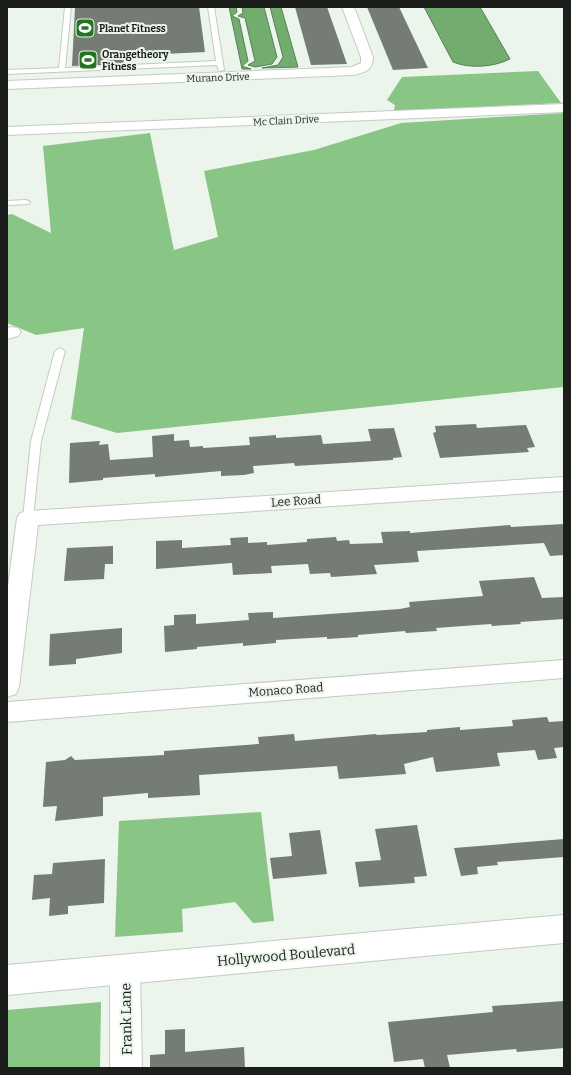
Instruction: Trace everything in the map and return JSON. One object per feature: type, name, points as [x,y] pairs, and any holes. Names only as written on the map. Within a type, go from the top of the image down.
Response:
[{"type":"street","name":"Murano Drive","points":[[7,84],[341,72],[362,68],[368,64],[367,57],[348,7]]},
{"type":"street","name":"Mc Clain Drive","points":[[7,131],[564,108]]},
{"type":"street","points":[[7,330],[12,332],[7,334]]},
{"type":"street","name":"Lee Road","points":[[28,518],[564,484]]},
{"type":"street","points":[[7,687],[13,583],[28,518]]},
{"type":"street","name":"Monaco Road","points":[[7,712],[564,669]]},
{"type":"street","name":"Hollywood Boulevard","points":[[7,980],[564,930]]},
{"type":"street","name":"Frank Lane","points":[[125,970],[126,1068]]},
{"type":"lane","points":[[62,70],[68,7]]},
{"type":"lane","points":[[211,7],[223,76]]},
{"type":"lane","points":[[7,72],[220,63]]},
{"type":"lane","points":[[7,203],[26,202]]},
{"type":"lane","points":[[28,518],[36,441],[60,351]]},
{"type":"shaded area","points":[[229,7],[236,7],[237,12],[232,16],[239,19],[248,61],[242,66],[251,69],[242,69]]},
{"type":"shaded area","points":[[242,7],[264,7],[277,57],[272,64],[255,67],[248,65],[255,61],[245,18],[238,16],[243,13]]},
{"type":"shaded area","points":[[270,7],[281,7],[298,67],[262,68],[278,65],[283,57]]},
{"type":"shaded area","points":[[424,7],[480,7],[510,59],[497,64],[482,66],[467,66],[453,62]]},
{"type":"shaded area","points":[[538,71],[561,103],[394,111],[395,105],[387,100],[402,77]]},
{"type":"shaded area","points":[[564,113],[564,387],[117,433],[71,419],[84,328],[36,335],[7,323],[7,215],[12,214],[51,233],[43,146],[150,133],[174,250],[218,237],[204,171],[314,150],[401,123]]},
{"type":"shaded area","points":[[261,812],[274,921],[253,923],[235,902],[182,909],[183,932],[115,937],[119,821]]},
{"type":"shaded area","points":[[101,1002],[100,1068],[7,1068],[7,1010]]},
{"type":"building","points":[[75,7],[199,7],[205,52],[123,56],[124,64],[72,66]]},
{"type":"building","points":[[295,7],[327,7],[347,64],[311,65]]},
{"type":"building","points":[[367,7],[399,7],[428,68],[393,70]]},
{"type":"building","points":[[476,424],[477,428],[526,425],[535,447],[527,448],[529,452],[440,458],[433,433],[436,432],[435,426]]},
{"type":"building","points":[[394,428],[402,457],[393,458],[393,460],[295,466],[294,463],[253,466],[254,473],[244,475],[221,476],[221,471],[155,477],[155,474],[103,478],[103,480],[69,483],[70,443],[100,441],[99,445],[108,444],[110,460],[153,457],[152,436],[174,434],[174,441],[189,440],[190,447],[203,446],[203,448],[250,445],[249,437],[276,435],[276,438],[321,435],[323,444],[371,441],[368,429]]},
{"type":"building","points":[[564,524],[564,555],[550,556],[544,543],[417,551],[419,562],[374,565],[377,574],[331,577],[330,573],[310,574],[308,564],[271,566],[272,573],[233,575],[232,563],[156,569],[156,541],[182,540],[182,548],[231,545],[230,538],[248,537],[248,543],[267,542],[267,545],[307,542],[307,539],[336,537],[337,541],[349,540],[350,544],[383,543],[381,532],[410,531],[410,533],[510,525],[511,527]]},
{"type":"building","points":[[113,546],[113,564],[105,564],[104,579],[64,581],[67,548]]},
{"type":"building","points":[[534,577],[542,598],[564,597],[564,619],[520,622],[521,624],[492,626],[491,624],[436,628],[437,631],[406,633],[405,631],[358,635],[358,637],[276,640],[276,643],[243,646],[243,643],[197,647],[197,649],[165,652],[164,626],[174,625],[174,615],[196,614],[196,624],[249,620],[248,613],[273,612],[273,618],[400,609],[410,607],[409,602],[483,596],[479,581]]},
{"type":"building","points":[[122,628],[122,653],[76,659],[76,664],[49,666],[50,634]]},
{"type":"building","points":[[547,717],[549,722],[564,721],[564,747],[554,748],[557,758],[538,760],[535,750],[497,753],[500,766],[436,772],[433,757],[404,764],[406,774],[339,779],[337,766],[199,775],[200,795],[148,798],[148,793],[103,797],[103,816],[55,821],[57,806],[43,807],[46,762],[65,760],[71,756],[75,760],[164,755],[164,751],[259,744],[258,737],[294,734],[295,741],[376,734],[427,732],[427,730],[460,727],[460,730],[513,726],[512,720]]},
{"type":"building","points":[[417,825],[427,876],[414,877],[415,883],[359,887],[355,862],[381,860],[375,829]]},
{"type":"building","points":[[320,830],[327,874],[273,879],[270,858],[292,856],[289,833]]},
{"type":"building","points":[[564,839],[564,857],[497,862],[498,865],[477,867],[478,874],[461,876],[454,848]]},
{"type":"building","points":[[105,859],[104,903],[68,906],[68,914],[49,916],[50,898],[32,900],[34,875],[52,874],[53,863]]},
{"type":"building","points":[[564,1001],[564,1048],[517,1052],[516,1049],[447,1055],[450,1068],[425,1068],[423,1059],[394,1062],[388,1022],[493,1012],[492,1006]]},
{"type":"building","points":[[185,1029],[185,1052],[244,1047],[245,1068],[150,1068],[150,1055],[165,1054],[165,1030]]},
{"type":"place","name":"Planet Fitness","points":[[85,28]]},
{"type":"place","name":"Orangetheory Fitness","points":[[88,60]]}]
